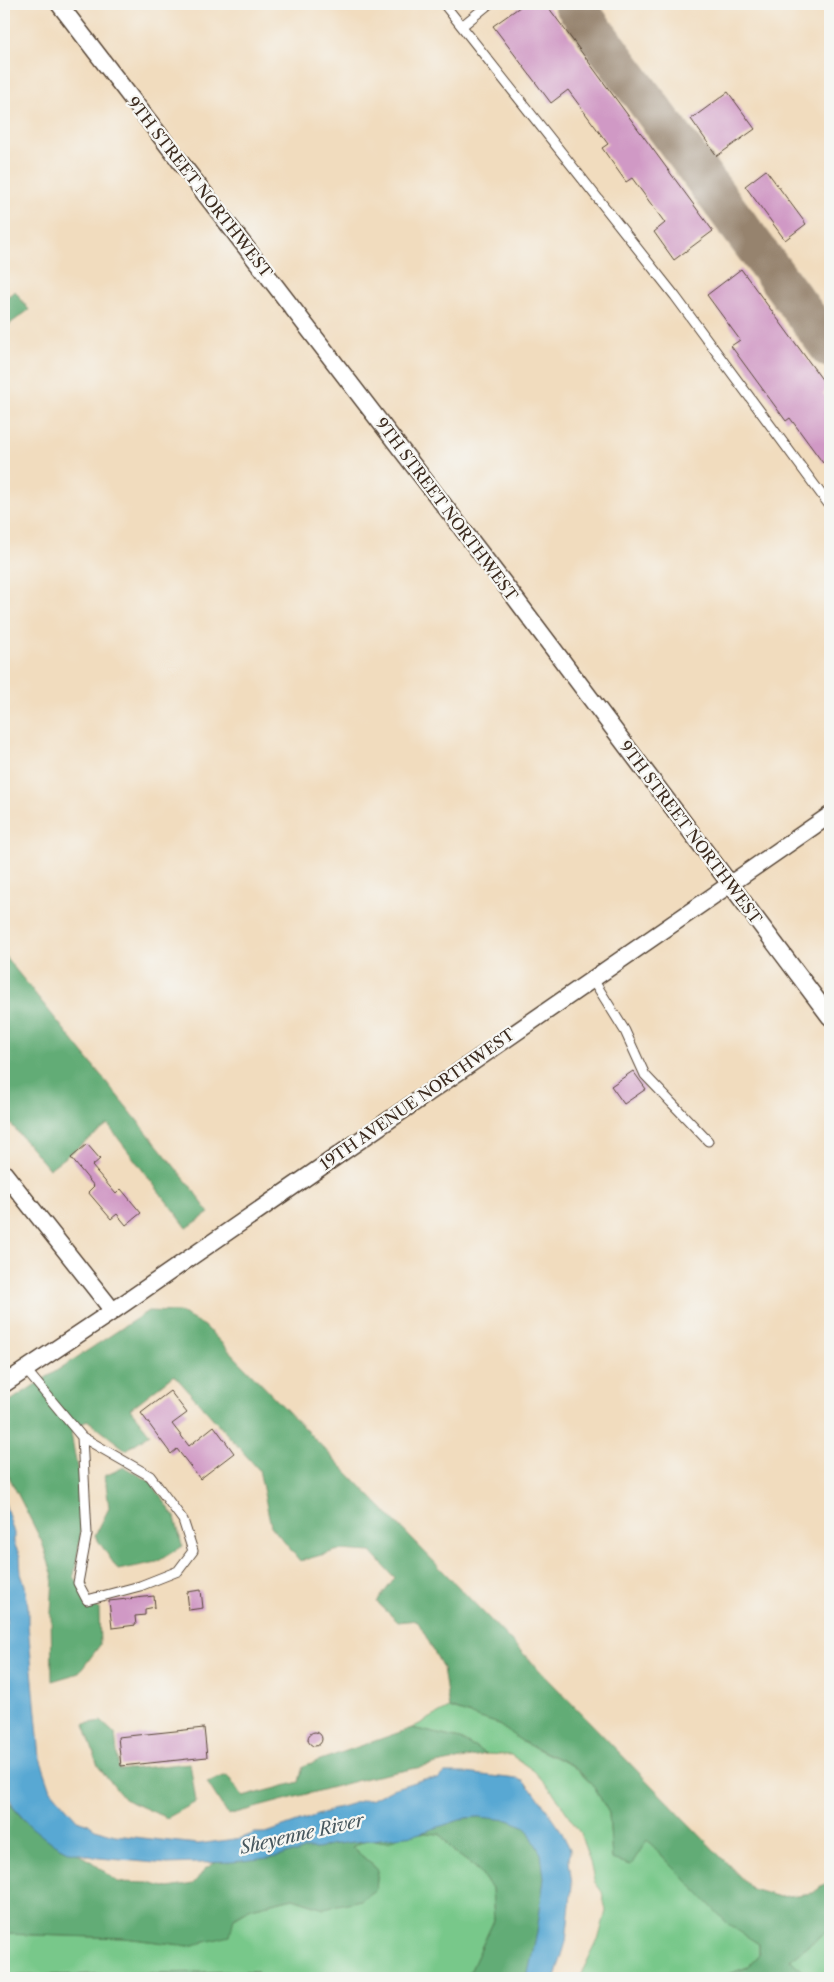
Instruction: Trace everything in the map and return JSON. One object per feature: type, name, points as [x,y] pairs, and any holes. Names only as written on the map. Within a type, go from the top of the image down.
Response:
[{"type":"street","name":"9TH STREET NORTHWEST","points":[[59,4],[497,574],[830,1016]]},
{"type":"street","name":"19TH AVENUE NORTHWEST","points":[[4,1384],[113,1311],[830,815]]},
{"type":"street","points":[[4,1173],[113,1311]]},
{"type":"lane","points":[[444,4],[675,296],[830,506]]},
{"type":"lane","points":[[462,26],[489,4]]},
{"type":"lane","points":[[592,978],[625,1031],[645,1075],[708,1141]]},
{"type":"lane","points":[[26,1370],[82,1437],[150,1476],[183,1520],[193,1551],[178,1571],[140,1586],[87,1600],[78,1583],[87,1534],[82,1437]]},
{"type":"green space","points":[[15,291],[29,310],[4,328],[4,299]]},
{"type":"green space","points":[[4,955],[191,1187],[209,1213],[187,1228],[108,1125],[49,1169],[4,1116]]},
{"type":"green space","points":[[148,1311],[179,1312],[205,1326],[752,1889],[780,1897],[813,1893],[830,1880],[830,1929],[790,1959],[809,1978],[717,1978],[748,1967],[759,1955],[759,1944],[729,1925],[647,1840],[631,1865],[612,1859],[609,1813],[592,1784],[572,1765],[523,1742],[496,1723],[449,1708],[443,1668],[417,1620],[398,1622],[377,1602],[395,1578],[371,1552],[339,1550],[300,1561],[271,1526],[259,1470],[174,1375],[130,1409],[150,1434],[126,1450],[87,1420],[71,1433],[79,1479],[81,1534],[74,1576],[85,1596],[99,1609],[100,1645],[79,1673],[52,1681],[51,1613],[53,1576],[42,1542],[4,1467],[4,1405]]},
{"type":"green space","points":[[124,1467],[151,1482],[175,1517],[182,1546],[157,1562],[118,1570],[95,1536],[109,1508],[105,1476]]},
{"type":"green space","points":[[449,1708],[496,1723],[523,1742],[571,1765],[592,1784],[609,1813],[612,1859],[647,1840],[729,1924],[759,1944],[759,1955],[748,1967],[717,1978],[579,1978],[599,1937],[606,1911],[602,1892],[594,1881],[580,1833],[553,1792],[534,1771],[511,1755],[486,1754],[460,1739],[412,1728]]},
{"type":"green space","points":[[101,1721],[115,1734],[119,1770],[190,1763],[196,1802],[167,1818],[124,1799],[98,1766],[84,1724]]},
{"type":"green space","points":[[412,1728],[460,1739],[486,1754],[367,1778],[228,1815],[207,1782],[227,1775],[243,1797],[299,1782],[303,1766]]},
{"type":"green space","points":[[4,1797],[25,1821],[92,1862],[118,1882],[148,1883],[169,1888],[193,1884],[206,1868],[229,1855],[274,1839],[521,1812],[569,1885],[568,1921],[547,1974],[542,1978],[461,1978],[471,1970],[494,1920],[492,1888],[476,1868],[453,1851],[440,1834],[411,1832],[388,1842],[366,1840],[352,1847],[378,1870],[376,1889],[361,1900],[324,1908],[293,1898],[251,1908],[234,1918],[230,1936],[189,1946],[125,1938],[4,1934]]},
{"type":"green space","points":[[411,1832],[440,1834],[453,1851],[476,1868],[492,1888],[494,1920],[471,1970],[461,1978],[263,1978],[257,1971],[4,1976],[4,1934],[125,1938],[189,1946],[251,1908],[293,1898],[324,1908],[376,1889],[378,1870],[352,1847],[366,1840]]},
{"type":"green space","points":[[830,1929],[830,1978],[809,1978],[790,1959]]},
{"type":"green space","points":[[257,1971],[263,1978],[4,1978],[4,1976]]},
{"type":"water","name":"Sheyenne River","points":[[4,1500],[14,1533],[14,1543],[20,1556],[21,1574],[25,1585],[28,1606],[40,1758],[51,1790],[77,1820],[87,1823],[95,1829],[115,1835],[198,1844],[242,1838],[255,1833],[266,1833],[337,1808],[364,1800],[371,1800],[392,1789],[424,1779],[438,1779],[445,1773],[465,1773],[517,1779],[523,1781],[536,1794],[560,1829],[570,1849],[569,1861],[572,1885],[566,1942],[555,1978],[527,1978],[537,1932],[544,1878],[541,1854],[526,1827],[508,1820],[479,1817],[466,1818],[414,1835],[329,1845],[319,1849],[305,1849],[297,1853],[289,1853],[278,1857],[233,1862],[167,1864],[99,1858],[70,1852],[46,1839],[30,1826],[13,1807],[4,1785],[4,1669],[7,1619],[4,1590]]},
{"type":"building","points":[[524,4],[546,4],[713,231],[674,260],[654,232],[665,223],[632,178],[626,182],[602,148],[608,144],[568,90],[551,103],[493,26]]},
{"type":"building","points":[[728,92],[755,129],[717,156],[691,119]]},
{"type":"building","points":[[766,170],[806,224],[785,240],[745,186]]},
{"type":"building","points":[[741,269],[829,389],[823,393],[830,403],[830,457],[823,463],[790,418],[786,421],[731,346],[740,340],[707,295]]},
{"type":"building","points":[[633,1071],[646,1089],[624,1104],[611,1086]]},
{"type":"building","points":[[87,1144],[100,1159],[92,1166],[116,1194],[121,1189],[141,1213],[126,1225],[117,1214],[111,1219],[88,1192],[94,1186],[71,1158]]},
{"type":"building","points":[[170,1391],[187,1413],[172,1424],[189,1446],[214,1426],[234,1453],[200,1479],[177,1449],[171,1454],[141,1413]]},
{"type":"building","points":[[201,1590],[203,1608],[189,1610],[187,1592]]},
{"type":"building","points":[[154,1596],[155,1607],[145,1609],[145,1615],[135,1616],[136,1625],[112,1628],[109,1601]]},
{"type":"building","points":[[204,1728],[207,1757],[121,1766],[118,1737]]},
{"type":"building","points":[[315,1732],[320,1734],[322,1739],[320,1744],[315,1746],[310,1744],[308,1739],[310,1734]]},
{"type":"taxiway","points":[[574,4],[830,348]]}]
